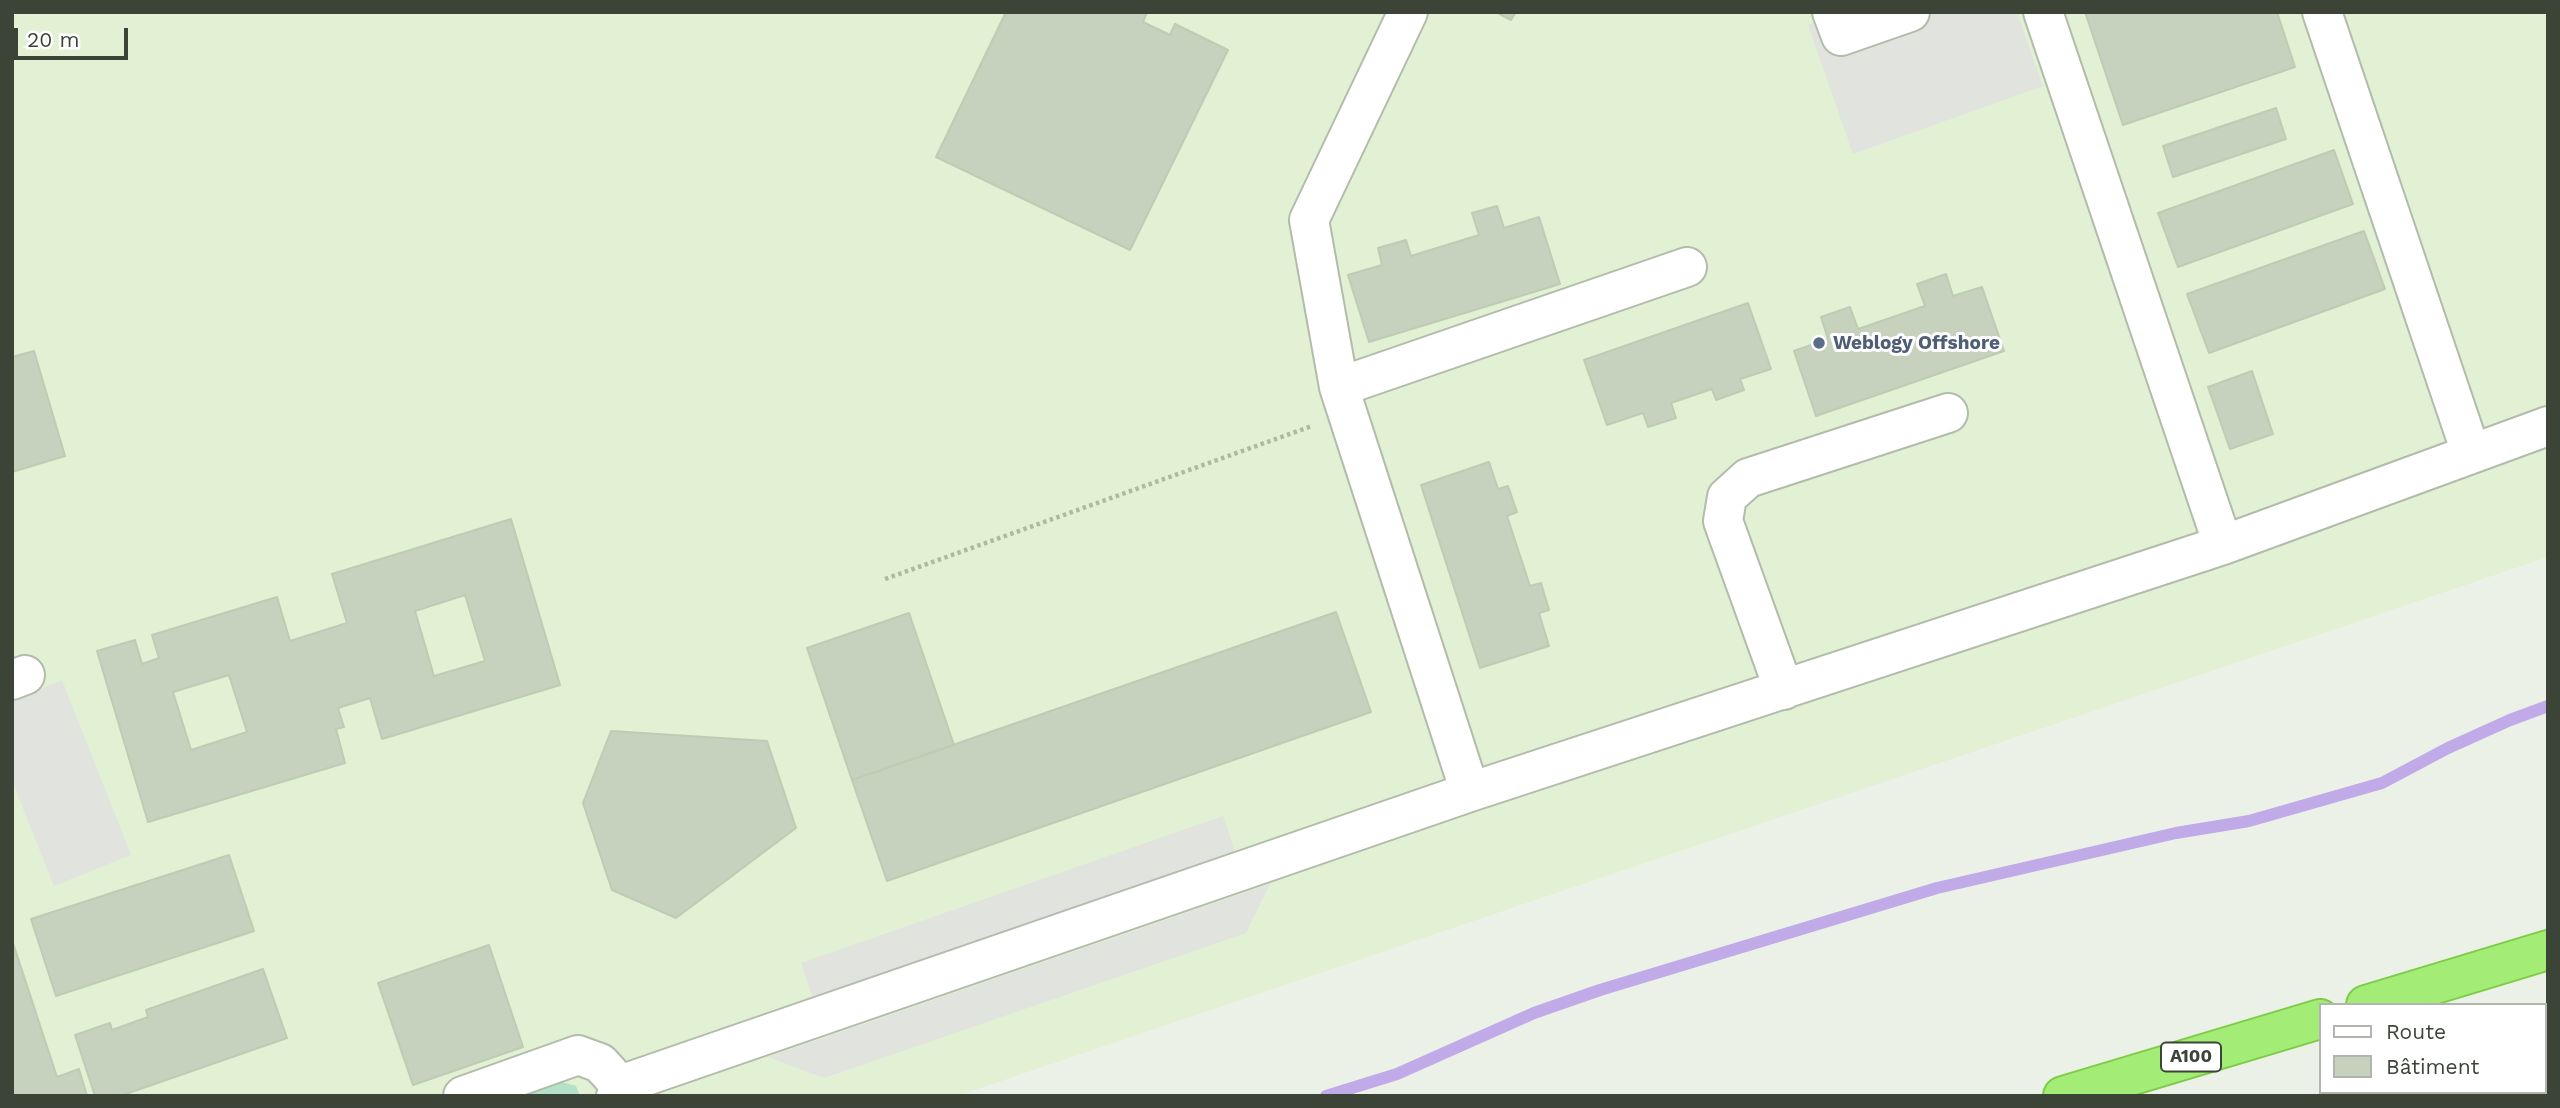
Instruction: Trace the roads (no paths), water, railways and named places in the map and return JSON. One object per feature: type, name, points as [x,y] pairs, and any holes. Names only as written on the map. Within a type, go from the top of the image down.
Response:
[{"type":"highway","points":[[2374,1003],[2548,950]]},
{"type":"highway","name":"A100","points":[[2063,1096],[2318,1020]]},
{"type":"lane","points":[[1408,12],[1308,220],[1344,400],[1470,792]]},
{"type":"lane","points":[[1832,12],[1841,36],[1910,12]]},
{"type":"lane","points":[[2043,12],[2223,545]]},
{"type":"lane","points":[[2322,12],[2471,453]]},
{"type":"lane","points":[[1344,400],[1687,267]]},
{"type":"lane","points":[[1784,690],[1723,521],[1727,497],[1748,478],[1948,413]]},
{"type":"lane","points":[[463,1096],[578,1055],[600,1063],[618,1090],[1470,792],[2223,545],[2548,426]]},
{"type":"waterway","points":[[1326,1096],[1397,1074],[1534,1013],[1600,990],[1937,888],[2176,833],[2249,821],[2382,783],[2448,748],[2548,706]]},
{"type":"place","name":"Weblogy Offshore","points":[[1819,343]]}]
